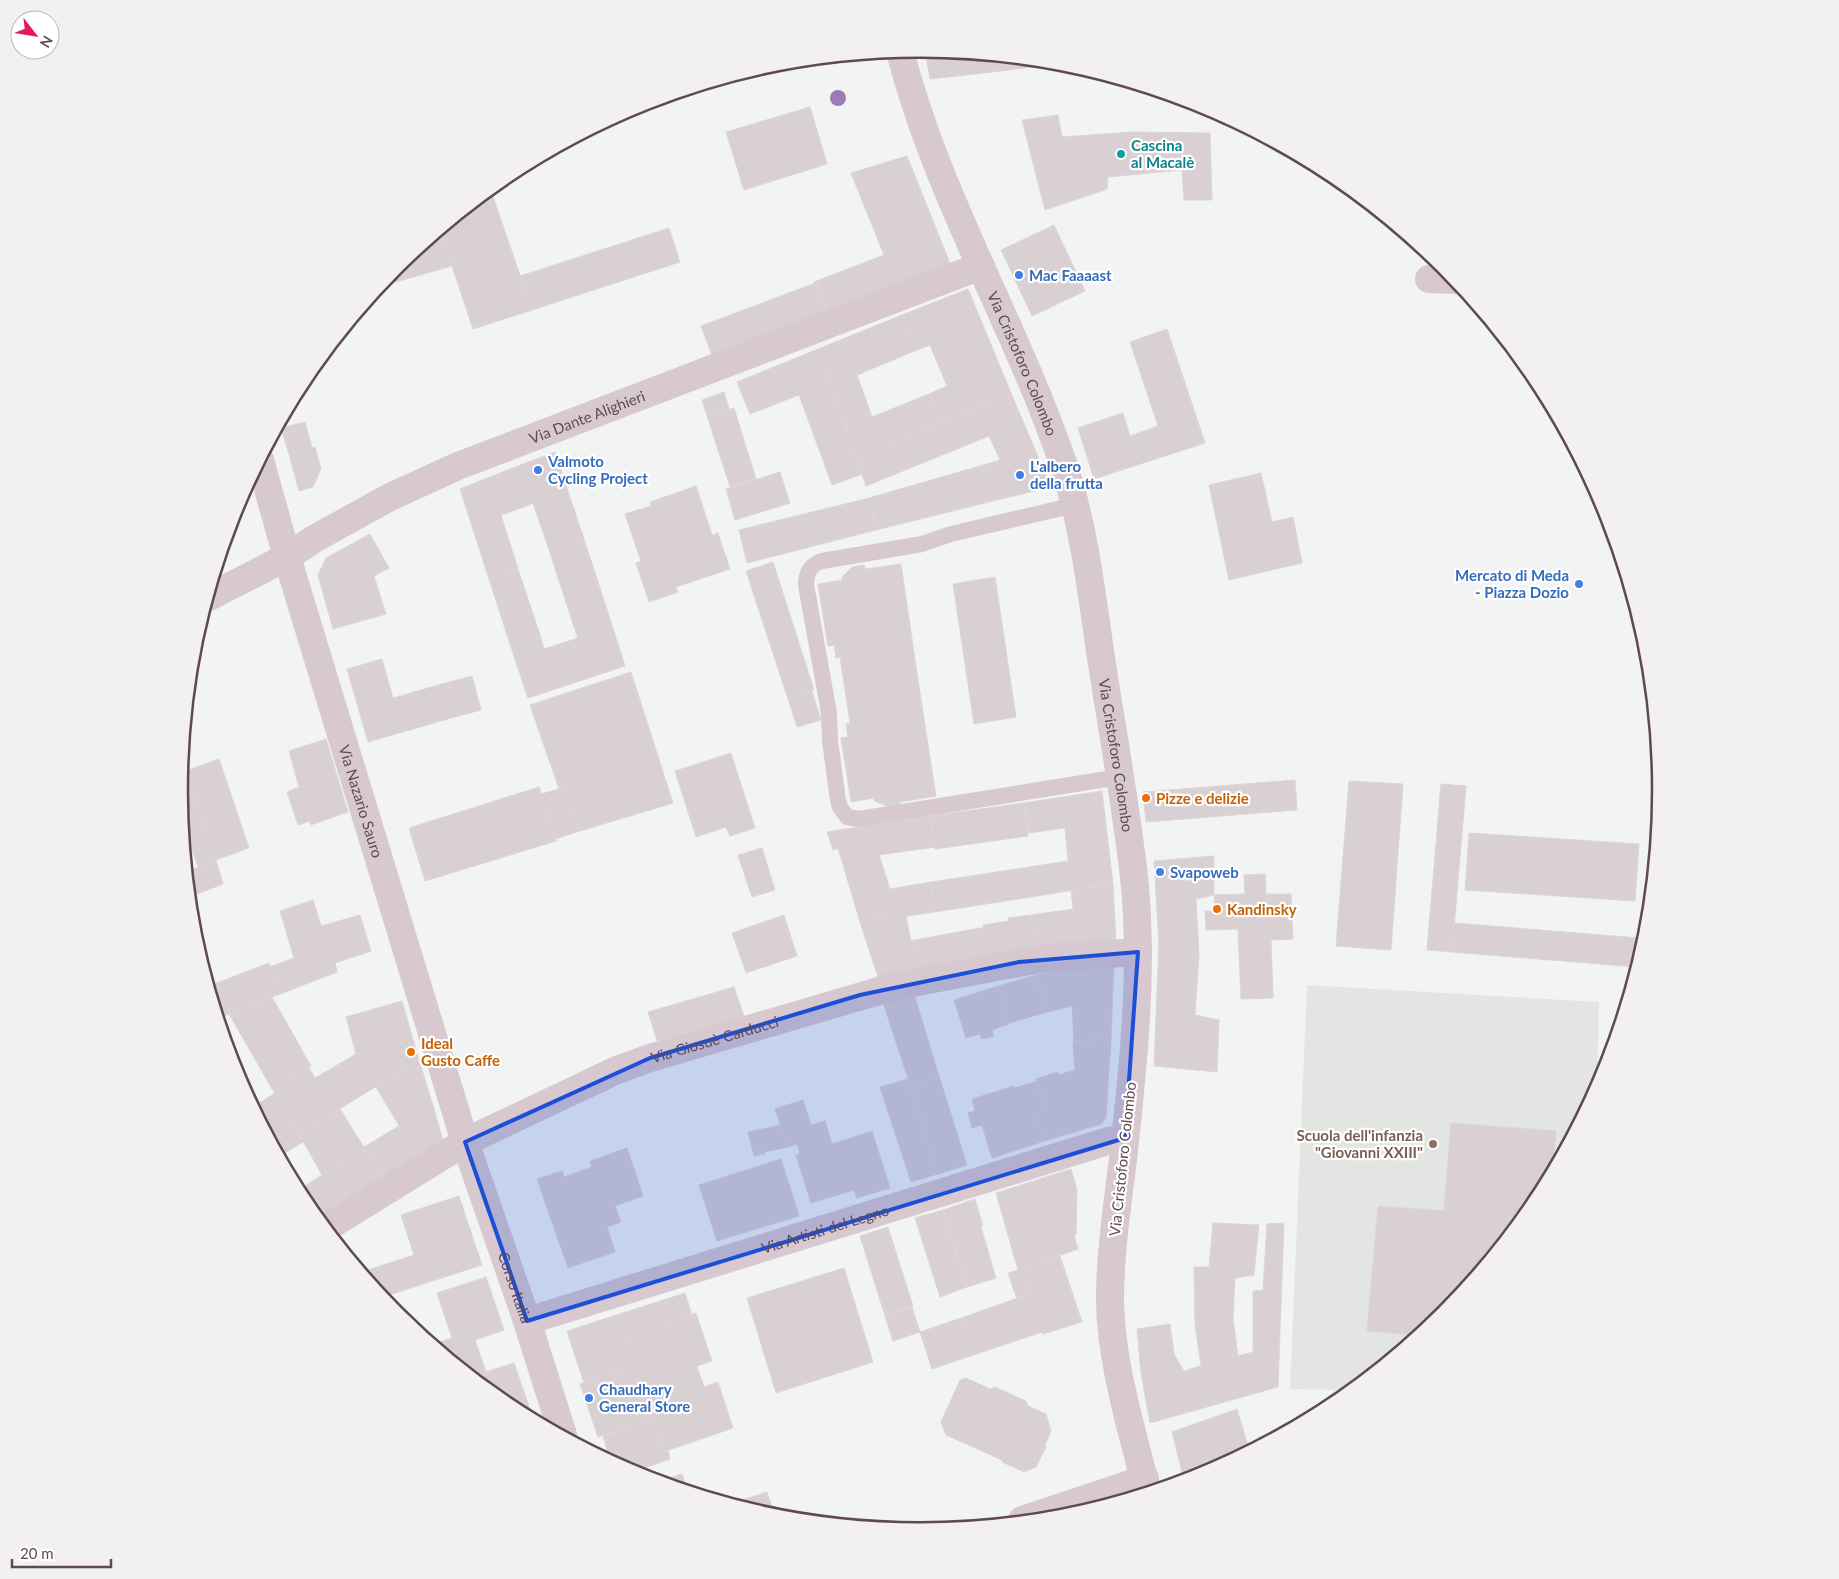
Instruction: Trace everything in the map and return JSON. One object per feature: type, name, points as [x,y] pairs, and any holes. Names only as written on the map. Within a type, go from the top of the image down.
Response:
[{"type":"street","name":"Via Cristoforo Colombo","points":[[902,58],[917,110],[934,158],[1054,438],[1075,505],[1086,554],[1134,878],[1138,952],[1134,1045],[1113,1241],[1111,1318],[1125,1400],[1146,1485]]},
{"type":"street","name":"Via Dante Alighieri","points":[[214,594],[287,556],[390,497],[458,466],[981,266]]},
{"type":"street","name":"Via Nazario Sauro","points":[[262,468],[287,556],[465,1142]]},
{"type":"street","name":"Via Giosuè Carducci","points":[[332,1225],[465,1142],[617,1070],[650,1058],[896,986],[1019,962],[1072,956],[1138,952]]},
{"type":"street","name":"Via Artisti del Legno","points":[[528,1320],[1099,1144],[1125,1138]]},
{"type":"street","name":"Corso Italia","points":[[465,1142],[528,1320],[561,1427]]},
{"type":"street","points":[[1087,1502],[1146,1485]]},
{"type":"lane","points":[[1075,505],[952,534],[917,545],[822,561],[815,564],[809,570],[806,577],[806,585],[829,713],[830,741],[838,800],[840,807],[847,817],[852,820],[1119,777]]},
{"type":"highlighted area","points":[[1138,952],[1125,1138],[527,1321],[465,1142],[650,1058],[860,995],[1019,962]]},
{"type":"shaded area","name":"Scuola dell'infanzia \"Giovanni XXIII\"","points":[[1307,985],[1599,1002],[1596,1070],[1553,1156],[1528,1196],[1500,1235],[1470,1272],[1437,1307],[1402,1340],[1365,1370],[1337,1390],[1290,1389]]},
{"type":"building","points":[[927,58],[1000,62],[1001,71],[930,79]]},
{"type":"building","points":[[1000,62],[1032,67],[1001,71]]},
{"type":"building","points":[[810,107],[827,164],[744,190],[726,132]]},
{"type":"building","name":"Cascina al Macalè","points":[[1058,115],[1062,137],[1131,132],[1210,133],[1212,200],[1184,200],[1182,170],[1108,177],[1107,189],[1045,210],[1022,120]]},
{"type":"building","points":[[907,156],[951,266],[828,315],[814,282],[884,255],[851,173]]},
{"type":"building","points":[[493,196],[532,310],[473,329],[442,235]]},
{"type":"building","points":[[1054,225],[1085,291],[1032,316],[1001,250]]},
{"type":"building","points":[[669,228],[680,262],[532,310],[520,276]]},
{"type":"building","points":[[442,235],[452,266],[391,283]]},
{"type":"building","points":[[815,283],[829,317],[714,361],[701,326]]},
{"type":"building","points":[[968,289],[1011,393],[941,422],[929,394],[947,386],[930,345],[917,350],[902,315]]},
{"type":"building","points":[[902,315],[917,350],[857,375],[871,414],[845,424],[818,349]]},
{"type":"building","points":[[1167,329],[1205,443],[1094,479],[1078,428],[1123,413],[1130,436],[1158,426],[1130,342]]},
{"type":"building","points":[[818,349],[862,474],[832,485],[799,395],[750,414],[737,382]]},
{"type":"building","points":[[724,392],[729,409],[707,416],[702,400]]},
{"type":"building","points":[[1011,393],[1051,487],[1001,499],[987,464],[1000,460],[989,436],[866,486],[856,458]]},
{"type":"building","points":[[929,394],[941,422],[856,458],[845,424],[871,414],[872,417]]},
{"type":"building","points":[[734,408],[756,479],[730,487],[707,416]]},
{"type":"building","points":[[305,422],[312,448],[289,454],[282,431],[284,427]]},
{"type":"building","points":[[315,447],[321,469],[313,487],[299,491],[289,454]]},
{"type":"building","points":[[555,452],[585,542],[550,553],[533,503],[524,507],[510,469]]},
{"type":"building","points":[[987,464],[1001,499],[876,530],[869,498]]},
{"type":"building","points":[[510,469],[524,507],[501,515],[518,569],[489,579],[460,489]]},
{"type":"building","points":[[780,472],[790,503],[735,520],[726,489]]},
{"type":"building","points":[[1261,473],[1272,522],[1293,517],[1302,563],[1229,580],[1209,485]]},
{"type":"building","points":[[696,486],[712,535],[718,533],[730,569],[676,587],[678,592],[649,602],[636,563],[641,561],[625,514],[651,506],[650,502]]},
{"type":"building","points":[[869,498],[876,530],[747,563],[739,530]]},
{"type":"building","points":[[370,534],[389,568],[374,576],[386,614],[333,629],[318,575],[326,558]]},
{"type":"building","points":[[585,542],[599,585],[564,596],[550,553]]},
{"type":"building","points":[[773,562],[814,690],[788,699],[746,571]]},
{"type":"building","points":[[901,564],[918,680],[845,690],[840,657],[836,658],[834,645],[828,646],[818,584],[842,580],[842,577],[852,567],[864,565],[865,569]]},
{"type":"building","points":[[518,569],[541,638],[511,647],[489,579]]},
{"type":"building","points":[[995,577],[1016,717],[974,724],[953,584]]},
{"type":"building","points":[[599,585],[610,619],[575,630],[564,596]]},
{"type":"building","points":[[610,619],[625,666],[528,698],[511,647],[541,638],[544,649],[578,638],[575,630]]},
{"type":"building","points":[[382,659],[393,698],[449,682],[458,716],[368,742],[347,669]]},
{"type":"building","points":[[631,672],[673,803],[580,831],[566,787],[559,789],[530,705]]},
{"type":"building","points":[[472,676],[481,710],[458,716],[449,682]]},
{"type":"building","points":[[918,680],[936,796],[887,806],[874,801],[873,798],[851,802],[841,738],[848,737],[846,724],[850,723],[845,690]]},
{"type":"building","points":[[812,691],[821,720],[797,727],[788,699]]},
{"type":"building","points":[[326,739],[348,812],[311,825],[310,821],[298,825],[287,792],[299,787],[289,751]]},
{"type":"building","points":[[731,753],[755,828],[730,836],[726,827],[696,837],[675,771]]},
{"type":"building","points":[[219,759],[249,848],[216,860],[188,778],[188,770]]},
{"type":"building","points":[[188,776],[192,787],[188,789]]},
{"type":"building","points":[[1295,780],[1297,810],[1146,822],[1143,792]]},
{"type":"building","points":[[1349,781],[1403,784],[1391,950],[1336,946]]},
{"type":"building","points":[[1441,784],[1466,786],[1452,952],[1427,950]]},
{"type":"building","points":[[192,787],[206,829],[189,835],[188,790]]},
{"type":"building","points":[[539,787],[556,841],[425,881],[409,828]]},
{"type":"building","points":[[566,787],[580,831],[555,839],[541,794]]},
{"type":"building","points":[[1102,791],[1113,884],[935,912],[931,882],[1068,861],[1065,828],[1028,833],[1024,803]]},
{"type":"building","points":[[1024,803],[1028,836],[935,849],[930,816]]},
{"type":"building","points":[[930,816],[935,847],[879,855],[890,889],[931,882],[935,912],[860,922],[838,848],[833,850],[827,832]]},
{"type":"building","points":[[206,829],[216,860],[198,867],[190,844],[189,835]]},
{"type":"building","points":[[1469,833],[1639,844],[1635,901],[1465,890]]},
{"type":"building","points":[[762,848],[775,890],[752,897],[738,855]]},
{"type":"building","points":[[1214,856],[1214,895],[1196,899],[1199,955],[1195,1015],[1219,1020],[1217,1072],[1154,1066],[1159,943],[1154,861]]},
{"type":"building","points":[[216,860],[223,884],[196,894],[192,870]]},
{"type":"building","points":[[1265,874],[1266,894],[1291,894],[1293,939],[1271,940],[1273,998],[1241,999],[1238,929],[1206,930],[1205,911],[1215,911],[1214,895],[1245,894],[1244,875]]},
{"type":"building","points":[[1113,884],[1116,942],[1036,952],[1031,915],[1073,909],[1071,890]]},
{"type":"building","points":[[313,900],[321,926],[360,915],[371,951],[335,963],[337,972],[280,994],[270,967],[294,958],[280,911]]},
{"type":"building","points":[[784,915],[797,956],[746,973],[732,933]]},
{"type":"building","points":[[1031,915],[1036,952],[985,961],[980,928],[984,928],[983,925],[1009,921],[1008,918]]},
{"type":"building","points":[[906,916],[911,941],[915,940],[921,972],[879,980],[860,922]]},
{"type":"building","points":[[1454,923],[1636,938],[1630,966],[1452,952]]},
{"type":"building","points":[[980,928],[985,961],[921,972],[915,940]]},
{"type":"building","points":[[269,963],[280,994],[223,1016],[214,984]]},
{"type":"building","points":[[1114,963],[1111,1039],[1074,1041],[1072,1006],[1047,1012],[1036,975],[1074,965]]},
{"type":"building","points":[[1036,975],[1047,1012],[1009,1023],[998,986]]},
{"type":"building","points":[[998,986],[1009,1024],[992,1030],[994,1036],[982,1039],[980,1034],[966,1038],[954,1000]]},
{"type":"building","points":[[734,987],[744,1016],[657,1041],[648,1012]]},
{"type":"building","points":[[914,994],[939,1076],[910,1085],[882,999]]},
{"type":"building","points":[[272,997],[311,1066],[271,1087],[229,1014]]},
{"type":"building","points":[[402,1001],[419,1060],[299,1134],[271,1087],[308,1066],[315,1078],[356,1054],[346,1017]]},
{"type":"building","points":[[1111,1039],[1106,1118],[1101,1124],[1045,1141],[1036,1113],[1046,1110],[1036,1079],[1058,1072],[1058,1075],[1075,1070],[1074,1041]]},
{"type":"building","points":[[419,1060],[434,1109],[401,1129],[376,1087]]},
{"type":"building","points":[[939,1076],[967,1165],[938,1174],[910,1085]]},
{"type":"building","points":[[908,1079],[938,1174],[911,1182],[880,1087]]},
{"type":"building","points":[[1037,1081],[1046,1110],[1036,1113],[1045,1141],[992,1158],[982,1125],[972,1128],[968,1113],[975,1111],[972,1099]]},
{"type":"building","points":[[275,1093],[303,1142],[285,1153],[259,1103]]},
{"type":"building","points":[[803,1100],[811,1125],[825,1121],[832,1144],[872,1131],[890,1188],[857,1198],[854,1190],[811,1203],[796,1155],[800,1154],[797,1144],[788,1147],[775,1109]]},
{"type":"building","points":[[340,1109],[365,1149],[322,1175],[299,1134]]},
{"type":"building","points":[[434,1109],[443,1141],[384,1178],[364,1147],[399,1126],[401,1129]]},
{"type":"building","points":[[1451,1123],[1556,1131],[1554,1154],[1528,1196],[1470,1272],[1437,1307],[1408,1334],[1367,1331],[1378,1206],[1444,1211]]},
{"type":"building","points":[[781,1125],[788,1147],[754,1156],[748,1132]]},
{"type":"building","points":[[627,1148],[643,1196],[615,1206],[621,1222],[607,1227],[615,1252],[568,1268],[537,1179],[562,1171],[564,1177],[592,1167],[590,1161]]},
{"type":"building","points":[[365,1149],[383,1177],[324,1214],[305,1186]]},
{"type":"building","points":[[781,1159],[799,1216],[717,1241],[699,1185]]},
{"type":"building","points":[[1071,1169],[1077,1190],[1076,1235],[1074,1236],[1078,1249],[1018,1270],[996,1193]]},
{"type":"building","points":[[459,1196],[482,1265],[390,1295],[368,1270],[414,1255],[401,1215]]},
{"type":"building","points":[[975,1199],[996,1278],[967,1287],[943,1210]]},
{"type":"building","points":[[943,1210],[967,1287],[940,1297],[915,1218]]},
{"type":"building","points":[[1213,1223],[1259,1225],[1254,1275],[1235,1278],[1233,1318],[1238,1356],[1253,1352],[1253,1291],[1263,1290],[1267,1224],[1284,1223],[1278,1387],[1150,1423],[1141,1373],[1137,1329],[1170,1324],[1174,1354],[1184,1371],[1201,1366],[1195,1324],[1194,1267],[1209,1267]]},
{"type":"building","points":[[888,1227],[913,1306],[885,1316],[860,1236]]},
{"type":"building","points":[[1060,1256],[1082,1322],[1043,1334],[1042,1332],[973,1355],[961,1318],[1029,1294],[1021,1269]]},
{"type":"building","points":[[844,1268],[873,1362],[776,1393],[747,1298]]},
{"type":"building","points":[[1021,1269],[1029,1294],[1017,1299],[1008,1273]]},
{"type":"building","points":[[486,1277],[504,1330],[475,1340],[486,1372],[514,1363],[530,1408],[474,1370],[440,1342],[452,1338],[437,1293]]},
{"type":"building","points":[[685,1293],[692,1315],[625,1337],[634,1366],[584,1383],[567,1331]]},
{"type":"building","points":[[912,1307],[920,1332],[893,1341],[885,1316]]},
{"type":"building","points":[[696,1313],[712,1361],[697,1366],[704,1387],[718,1382],[733,1428],[663,1452],[652,1419],[598,1437],[580,1384],[634,1366],[625,1337]]},
{"type":"building","points":[[961,1318],[973,1355],[932,1369],[920,1332]]},
{"type":"building","points":[[966,1378],[990,1389],[995,1387],[1026,1401],[1028,1406],[1046,1414],[1051,1431],[1045,1445],[1046,1447],[1036,1467],[1024,1472],[946,1435],[941,1422],[960,1380]]},
{"type":"building","points":[[1237,1409],[1247,1444],[1182,1473],[1172,1432]]},
{"type":"building","points":[[652,1419],[663,1452],[668,1450],[670,1459],[644,1468],[607,1451],[603,1436]]},
{"type":"building","points":[[682,1474],[685,1483],[684,1483],[670,1478]]},
{"type":"building","points":[[767,1492],[772,1506],[743,1500]]},
{"type":"place","name":"Cascina al Macalè","points":[[1121,154]]},
{"type":"place","name":"Mac Faaaast","points":[[1019,275]]},
{"type":"place","name":"Valmoto Cycling Project","points":[[538,470]]},
{"type":"place","name":"L'albero della frutta","points":[[1020,475]]},
{"type":"place","name":"Mercato di Meda - Piazza Dozio","points":[[1579,584]]},
{"type":"place","name":"Pizze e delizie","points":[[1146,798]]},
{"type":"place","name":"Svapoweb","points":[[1160,872]]},
{"type":"place","name":"Kandinsky","points":[[1217,909]]},
{"type":"place","name":"Ideal Gusto Caffe","points":[[411,1052]]},
{"type":"place","name":"Scuola dell'infanzia \"Giovanni XXIII\"","points":[[1433,1144]]},
{"type":"place","name":"Chaudhary General Store","points":[[589,1398]]}]
